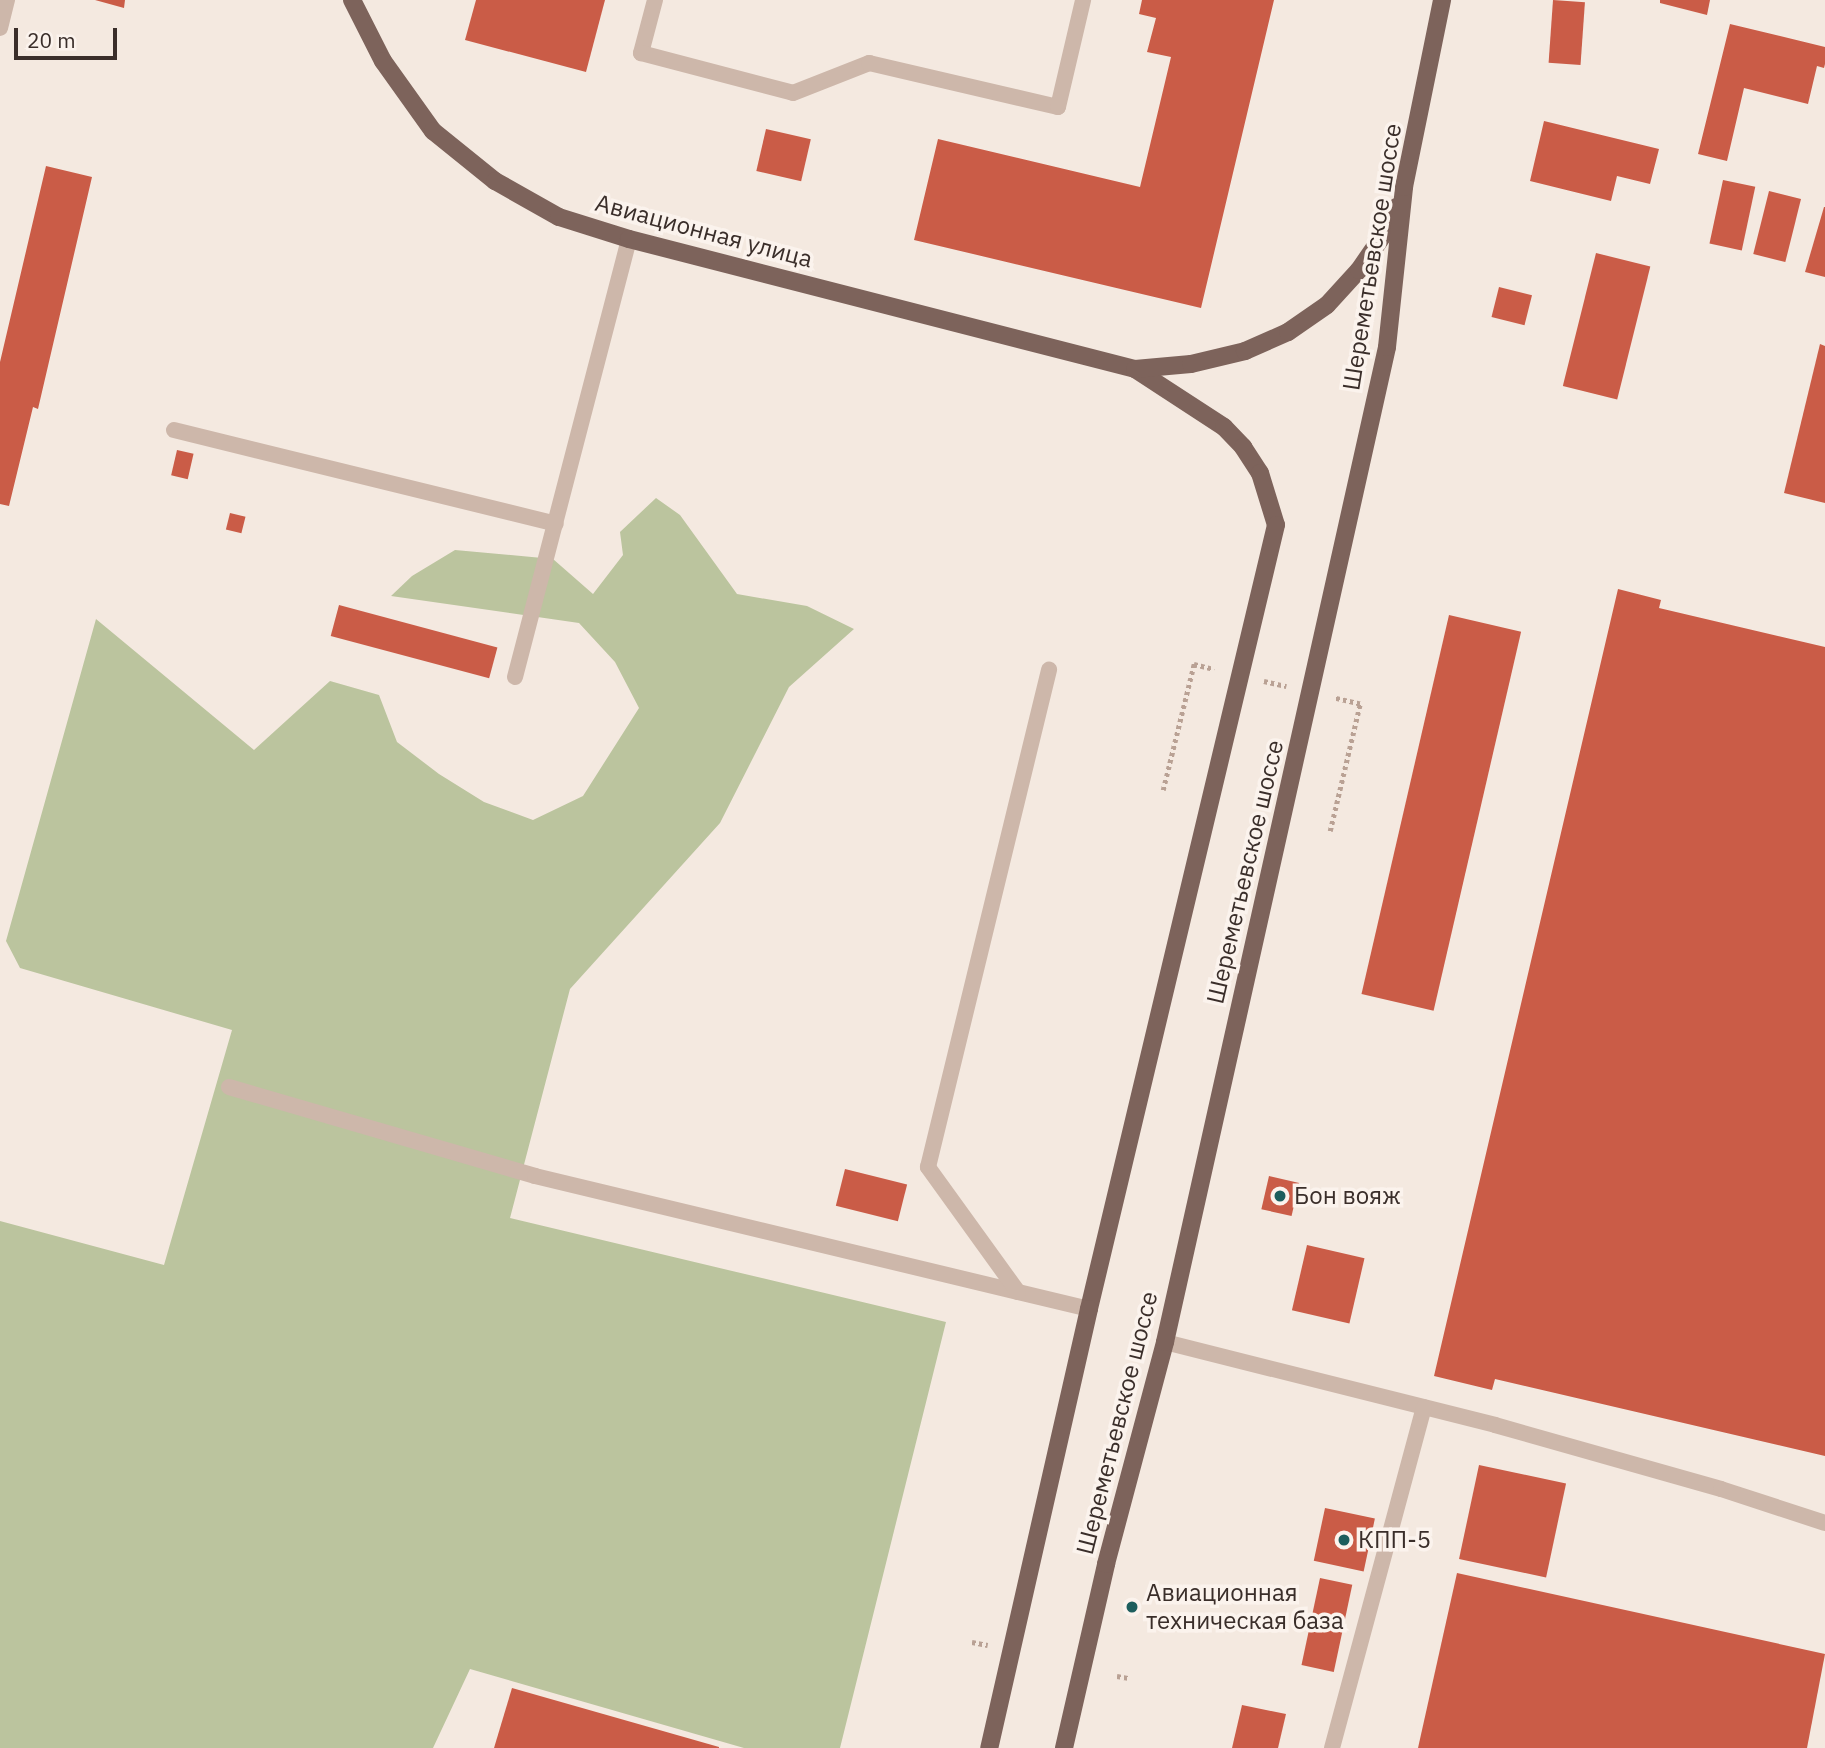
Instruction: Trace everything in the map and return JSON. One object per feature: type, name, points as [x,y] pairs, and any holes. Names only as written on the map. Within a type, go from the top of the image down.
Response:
[{"type":"main road","name":"Авиационная улица","points":[[352,0],[383,61],[433,131],[495,181],[559,217],[629,239],[1135,369],[1224,427],[1243,447],[1259,473],[1276,525]]},
{"type":"main road","name":"Шереметьевское шоссе","points":[[1064,1748],[1106,1564],[1165,1342],[1387,347],[1404,187],[1442,0]]},
{"type":"main road","name":"Авиационная улица","points":[[1135,369],[1191,364],[1245,351],[1288,332],[1327,304],[1359,270],[1385,231],[1404,187]]},
{"type":"main road","name":"Шереметьевское шоссе","points":[[989,1748],[1089,1309],[1276,525]]},
{"type":"lane","points":[[0,28],[6,0]]},
{"type":"lane","points":[[655,0],[641,53],[793,93],[869,63],[1058,107],[1083,0]]},
{"type":"lane","points":[[515,677],[629,239]]},
{"type":"lane","points":[[174,430],[556,524]]},
{"type":"lane","points":[[1018,1292],[928,1167],[1049,670]]},
{"type":"lane","points":[[229,1087],[535,1175],[1089,1309]]},
{"type":"lane","points":[[1165,1342],[1423,1407],[1721,1489],[1825,1523]]},
{"type":"lane","points":[[1332,1748],[1423,1407]]},
{"type":"path","points":[[1163,790],[1194,664],[1219,670]]},
{"type":"path","points":[[1258,679],[1296,689]]},
{"type":"path","points":[[1322,695],[1360,704],[1330,831]]},
{"type":"path","points":[[972,1642],[990,1646]]},
{"type":"path","points":[[1117,1676],[1128,1678]]},
{"type":"green space","points":[[656,498],[680,515],[737,594],[807,606],[854,629],[789,687],[720,823],[570,989],[510,1218],[946,1322],[840,1748],[744,1748],[470,1669],[433,1748],[0,1748],[0,1221],[164,1265],[232,1030],[20,968],[6,941],[96,619],[254,750],[330,681],[379,695],[397,742],[439,774],[484,802],[533,820],[583,796],[639,708],[615,662],[579,623],[391,596],[412,576],[455,550],[553,559],[593,594],[623,555],[620,532]]},
{"type":"building","points":[[95,0],[125,0],[124,8]]},
{"type":"building","points":[[476,0],[605,0],[586,72],[465,40]]},
{"type":"building","points":[[1142,0],[1274,0],[1201,308],[914,240],[938,139],[1140,187],[1171,57],[1147,52],[1156,18],[1139,14]]},
{"type":"building","points":[[1553,0],[1585,2],[1581,65],[1549,63]]},
{"type":"building","points":[[1660,0],[1710,0],[1707,15],[1660,3]]},
{"type":"building","points":[[1730,24],[1825,47],[1825,64],[1824,68],[1817,66],[1808,104],[1744,88],[1727,161],[1698,154]]},
{"type":"building","points":[[1544,121],[1659,149],[1650,184],[1617,176],[1611,201],[1530,181]]},
{"type":"building","points":[[766,129],[811,139],[801,181],[756,171]]},
{"type":"building","points":[[46,166],[92,177],[38,409],[33,407],[9,506],[0,504],[0,362]]},
{"type":"building","points":[[1723,180],[1755,187],[1742,250],[1709,244]]},
{"type":"building","points":[[1769,191],[1801,199],[1785,262],[1753,254]]},
{"type":"building","points":[[1825,207],[1825,277],[1805,272]]},
{"type":"building","points":[[1596,253],[1650,267],[1617,399],[1563,386]]},
{"type":"building","points":[[1499,287],[1532,295],[1524,325],[1492,317]]},
{"type":"building","points":[[1820,344],[1825,346],[1825,503],[1784,493]]},
{"type":"building","points":[[177,450],[194,454],[188,479],[171,475]]},
{"type":"building","points":[[230,513],[246,517],[241,533],[226,529]]},
{"type":"building","points":[[1618,589],[1661,600],[1659,608],[1825,647],[1825,1456],[1495,1379],[1492,1390],[1434,1376]]},
{"type":"building","points":[[339,605],[497,647],[489,678],[331,636]]},
{"type":"building","points":[[1449,615],[1521,632],[1434,1011],[1361,994]]},
{"type":"building","points":[[845,1169],[907,1184],[898,1221],[836,1206]]},
{"type":"building","name":"Бон вояж","points":[[1269,1176],[1299,1183],[1292,1216],[1261,1209]]},
{"type":"building","points":[[1307,1245],[1364,1258],[1349,1324],[1292,1310]]},
{"type":"building","points":[[1479,1465],[1566,1484],[1546,1577],[1459,1559]]},
{"type":"building","name":"КПП-5","points":[[1325,1508],[1375,1519],[1364,1571],[1314,1561]]},
{"type":"building","points":[[1457,1573],[1825,1654],[1807,1748],[1418,1748]]},
{"type":"building","points":[[1320,1578],[1352,1585],[1334,1672],[1301,1665]]},
{"type":"building","points":[[512,1688],[719,1747],[719,1748],[494,1748]]},
{"type":"building","points":[[1242,1705],[1286,1714],[1278,1748],[1232,1748]]},
{"type":"place","name":"Бон вояж","points":[[1280,1196]]},
{"type":"place","name":"КПП-5","points":[[1344,1540]]},
{"type":"place","name":"Авиационная техническая база","points":[[1132,1607]]}]
